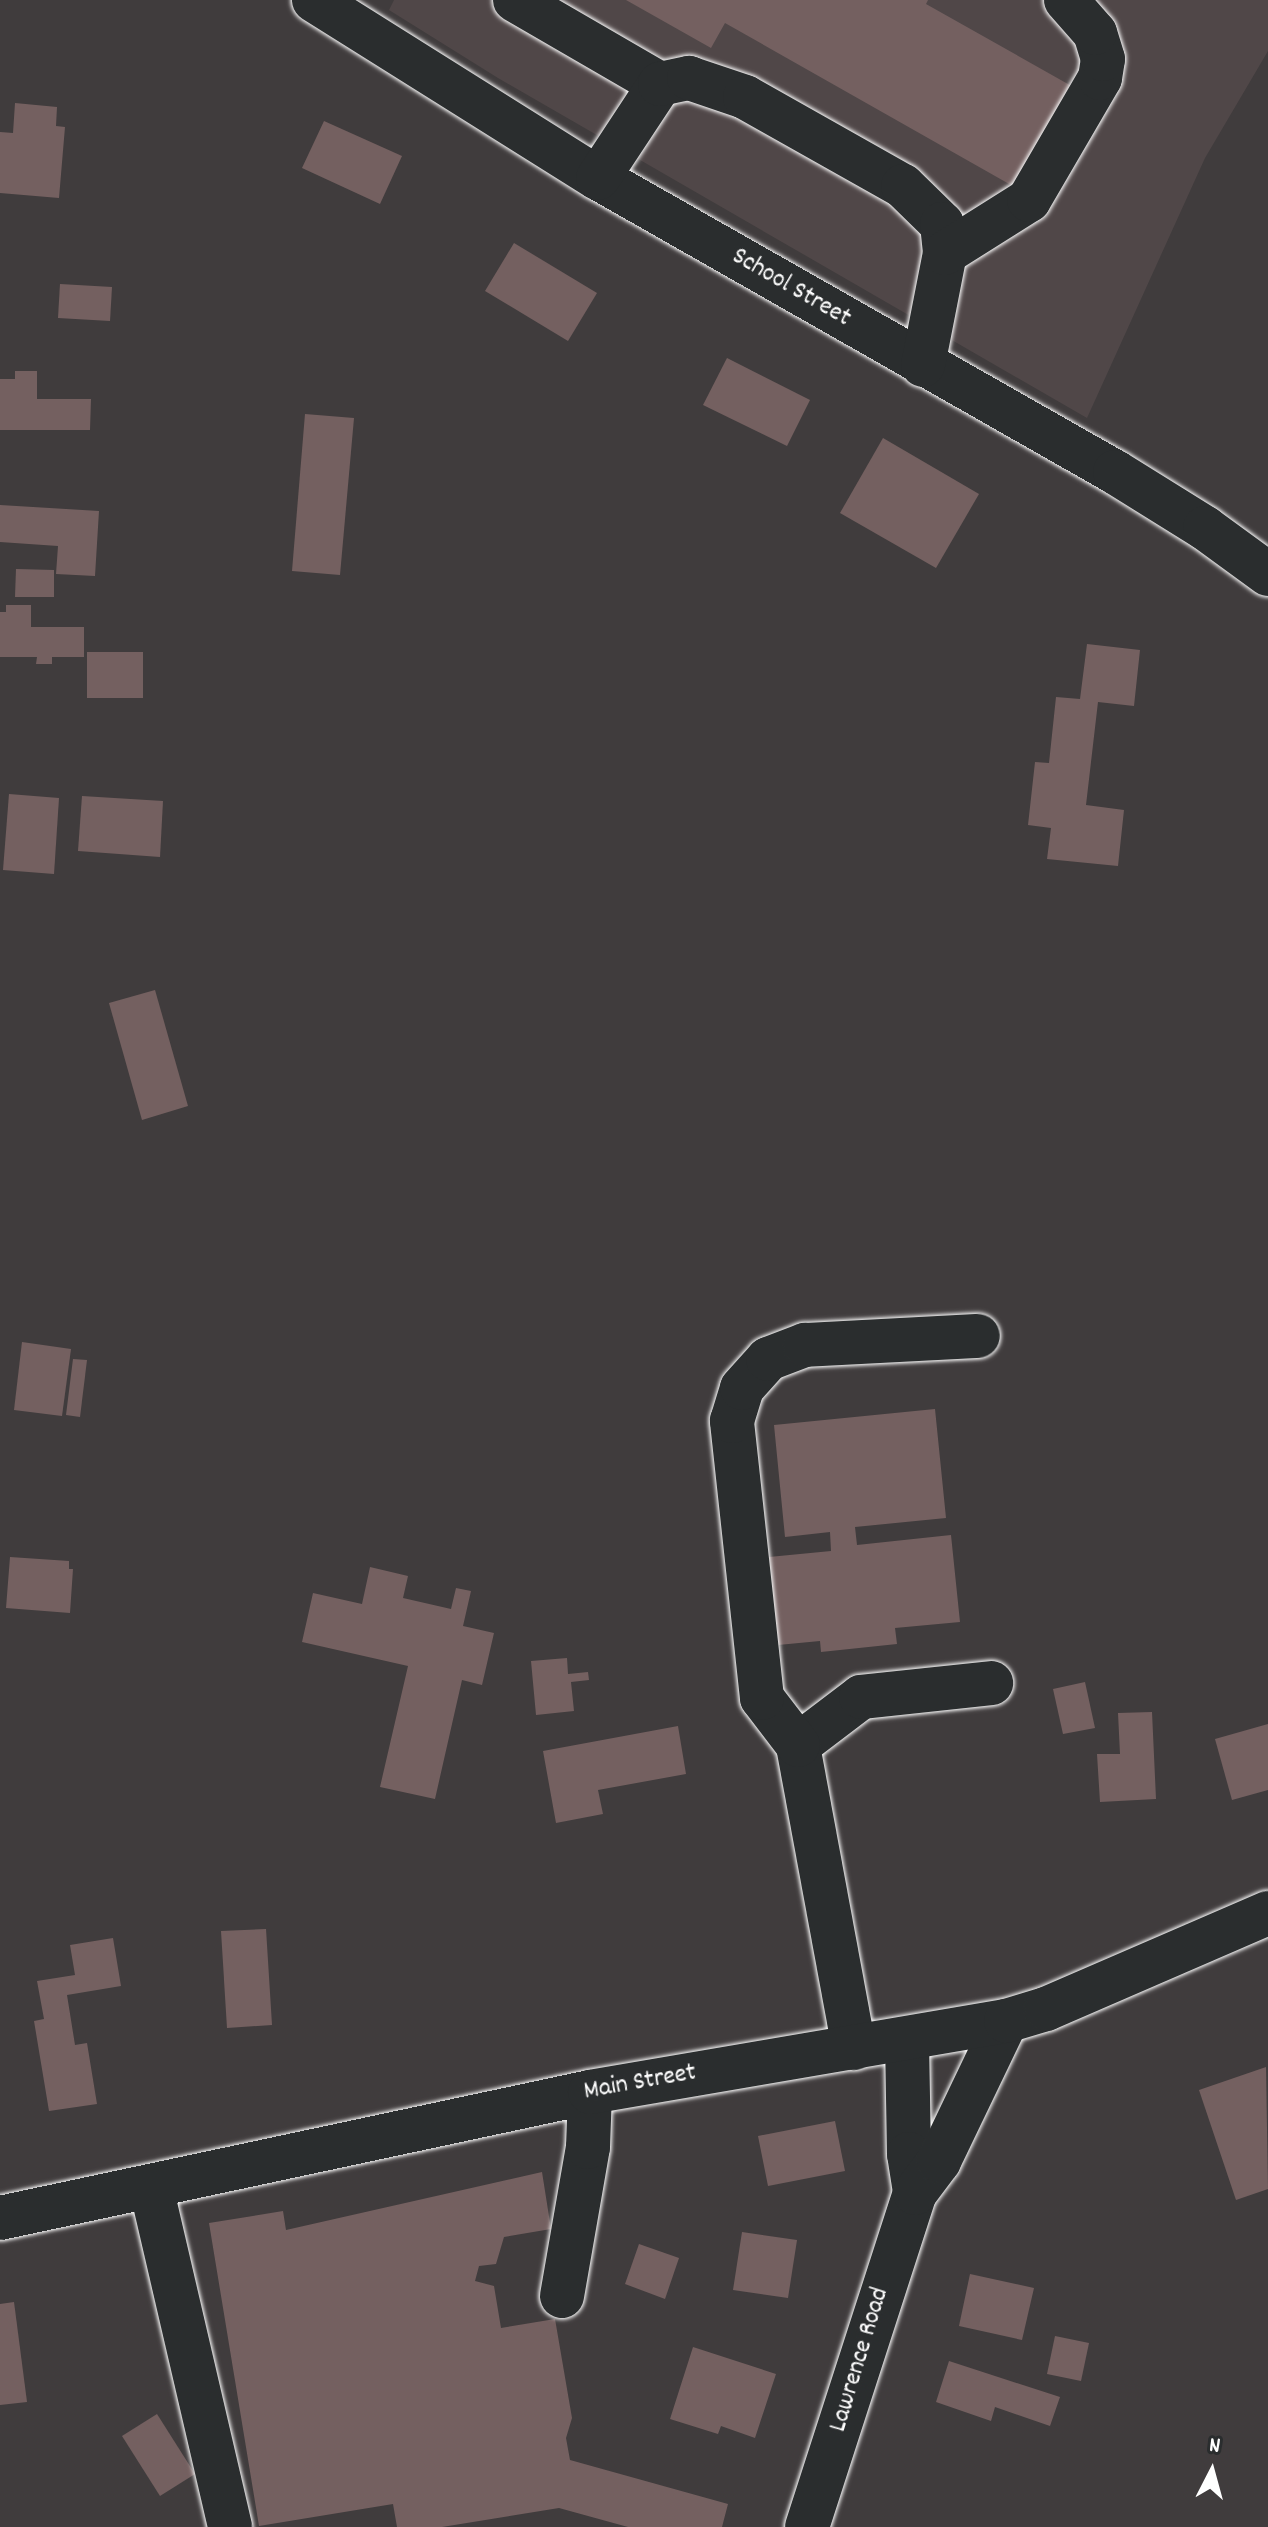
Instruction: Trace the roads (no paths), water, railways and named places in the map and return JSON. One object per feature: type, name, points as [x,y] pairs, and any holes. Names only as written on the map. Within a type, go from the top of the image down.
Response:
[{"type":"street","name":"School Street","points":[[314,0],[598,178],[1115,472],[1205,528],[1268,574]]},
{"type":"street","points":[[515,0],[660,84],[689,78],[745,97],[903,186],[942,224],[945,253],[923,365]]},
{"type":"street","points":[[945,253],[1029,200],[1100,78],[1103,59],[1095,33],[1066,0]]},
{"type":"street","points":[[598,178],[660,84]]},
{"type":"street","points":[[854,2048],[798,1745],[762,1698],[732,1421],[742,1388],[768,1359],[805,1345],[978,1336]]},
{"type":"street","points":[[798,1745],[861,1697],[991,1683]]},
{"type":"street","name":"Main Street","points":[[0,2218],[590,2092],[1006,2021],[1046,2009],[1268,1913]]},
{"type":"street","name":"Lawrence Road","points":[[816,2525],[915,2193],[939,2161],[1006,2021]]},
{"type":"street","name":"Lawrence Road","points":[[907,2040],[908,2139],[915,2193]]},
{"type":"street","points":[[562,2296],[588,2147],[590,2092]]},
{"type":"street","points":[[151,2187],[230,2527]]}]
